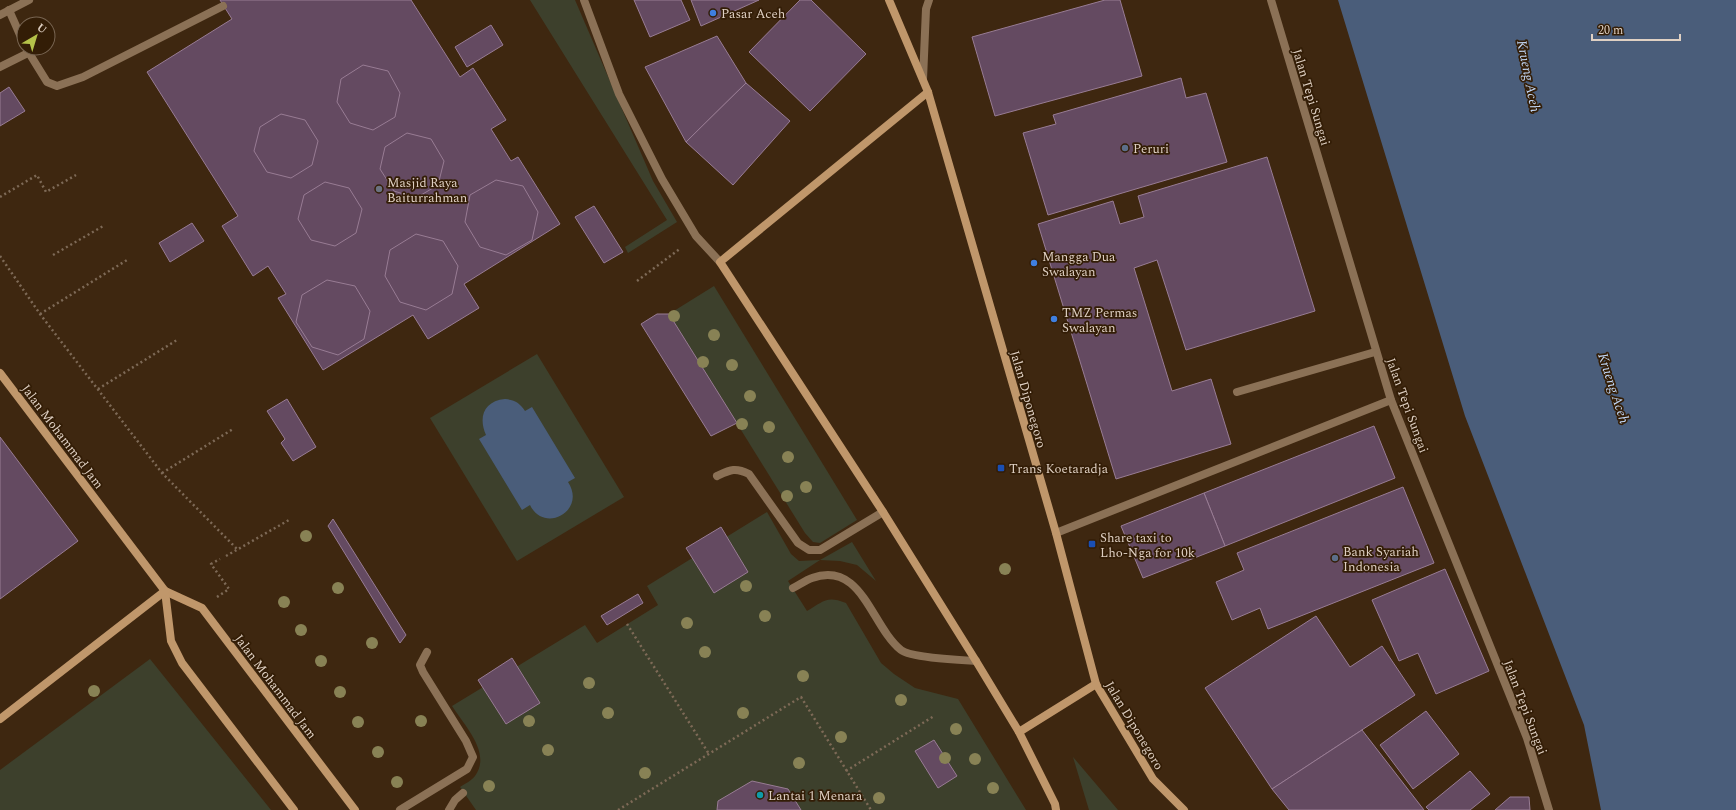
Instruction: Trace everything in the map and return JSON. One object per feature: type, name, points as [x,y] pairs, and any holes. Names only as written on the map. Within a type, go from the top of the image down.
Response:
[{"type":"main road","name":"Jalan Diponegoro","points":[[889,0],[928,92],[1056,533],[1096,684],[1153,779],[1184,810]]},
{"type":"main road","points":[[928,92],[720,262],[883,512],[1019,732],[1055,804],[1056,810]]},
{"type":"main road","name":"Jalan Mohammad Jam","points":[[0,372],[165,591],[202,608],[355,810]]},
{"type":"main road","points":[[0,719],[165,591]]},
{"type":"main road","points":[[165,591],[171,641],[182,663],[294,810]]},
{"type":"main road","points":[[1019,732],[1096,684]]},
{"type":"street","points":[[0,15],[29,0]]},
{"type":"street","points":[[584,0],[619,94],[662,179],[696,236],[720,262]]},
{"type":"street","points":[[923,79],[926,9],[928,0]]},
{"type":"street","name":"Jalan Tepi Sungai","points":[[1271,0],[1375,352],[1391,400],[1527,738],[1549,810]]},
{"type":"street","points":[[30,56],[47,82],[57,86],[83,77],[223,6]]},
{"type":"street","points":[[9,10],[16,26]]},
{"type":"street","points":[[0,67],[19,56]]},
{"type":"street","points":[[1237,392],[1375,352]]},
{"type":"street","points":[[1056,533],[1391,400]]},
{"type":"street","points":[[717,476],[730,470],[740,470],[749,474],[798,543],[809,550],[820,550],[883,512]]},
{"type":"street","points":[[793,588],[812,578],[833,575],[848,580],[859,591],[886,634],[902,651],[916,655],[976,662]]},
{"type":"street","points":[[400,810],[467,769],[473,758],[466,741],[423,672],[420,665],[427,652]]},
{"type":"street","points":[[449,810],[455,800],[463,793]]},
{"type":"path","points":[[0,197],[37,175],[46,192],[76,175]]},
{"type":"path","points":[[53,255],[105,225]]},
{"type":"path","points":[[637,281],[696,236]]},
{"type":"path","points":[[0,256],[40,314],[162,473],[237,550]]},
{"type":"path","points":[[40,314],[127,260]]},
{"type":"path","points":[[98,389],[177,340]]},
{"type":"path","points":[[162,473],[233,429]]},
{"type":"path","points":[[226,556],[289,520]]},
{"type":"path","points":[[202,608],[229,589],[211,564],[220,559]]},
{"type":"path","points":[[627,624],[709,754]]},
{"type":"path","points":[[618,810],[800,697],[871,810]]},
{"type":"path","points":[[846,771],[934,716]]},
{"type":"green space","points":[[530,0],[575,0],[653,181],[677,222],[628,253],[625,247],[667,220]]},
{"type":"green space","points":[[714,286],[857,520],[820,543],[813,542],[805,533],[669,314]]},
{"type":"green space","points":[[537,354],[624,497],[517,561],[430,418]]},
{"type":"green space","points":[[767,512],[791,554],[799,561],[820,560],[788,581],[807,611],[821,602],[829,600],[846,603],[881,663],[915,688],[958,699],[1026,810],[476,810],[460,787],[475,776],[479,767],[480,758],[478,749],[469,730],[452,706],[585,625],[597,643],[658,605],[647,586]]},
{"type":"green space","points":[[852,542],[876,581],[857,565],[840,561],[820,560]]},
{"type":"green space","points":[[150,659],[271,810],[0,810],[0,770]]},
{"type":"green space","points":[[1073,757],[1118,810],[1089,810]]},
{"type":"water","name":"Krueng Aceh","points":[[1338,0],[1736,0],[1736,810],[1601,810],[1584,725],[1465,416]]},
{"type":"water","points":[[505,399],[517,402],[525,411],[532,407],[575,478],[568,482],[572,493],[572,502],[568,510],[561,515],[553,518],[545,518],[536,514],[530,505],[522,510],[479,439],[486,435],[483,422],[485,411],[492,403]]},
{"type":"building","name":"Masjid Raya Baiturrahman","points":[[220,0],[411,0],[460,77],[473,68],[506,120],[491,129],[511,161],[518,157],[560,224],[464,284],[479,308],[428,339],[413,315],[323,370],[278,298],[286,294],[268,266],[253,276],[222,226],[238,216],[147,72],[232,19]]},
{"type":"building","points":[[634,0],[681,0],[690,20],[650,37]]},
{"type":"building","name":"Pasar Aceh","points":[[691,0],[759,0],[701,26]]},
{"type":"building","points":[[800,0],[811,0],[866,54],[810,111],[749,52]]},
{"type":"building","points":[[1105,0],[1120,0],[1142,76],[995,116],[972,37]]},
{"type":"building","points":[[491,25],[503,45],[467,67],[455,47]]},
{"type":"building","points":[[717,36],[746,83],[686,142],[645,67]]},
{"type":"building","points":[[363,65],[388,71],[400,93],[395,117],[373,130],[350,123],[337,102],[341,79]]},
{"type":"building","name":"Peruri","points":[[1181,78],[1186,98],[1206,93],[1227,162],[1048,215],[1023,133],[1056,124],[1053,115]]},
{"type":"building","points":[[746,83],[790,121],[733,185],[686,142]]},
{"type":"building","points":[[9,87],[25,111],[0,126],[0,93]]},
{"type":"building","points":[[281,114],[305,120],[318,141],[312,165],[291,178],[267,172],[254,151],[260,127]]},
{"type":"building","points":[[407,133],[431,139],[444,161],[438,185],[416,198],[394,191],[380,169],[385,147]]},
{"type":"building","points":[[1267,157],[1315,311],[1186,350],[1157,260],[1134,268],[1172,391],[1211,379],[1231,444],[1116,479],[1038,224],[1113,201],[1120,224],[1144,217],[1138,196]]},
{"type":"building","points":[[496,180],[523,186],[538,212],[532,240],[506,255],[480,247],[465,222],[470,195]]},
{"type":"building","points":[[325,182],[349,188],[362,209],[356,233],[335,246],[311,240],[298,219],[304,195]]},
{"type":"building","points":[[594,206],[623,252],[604,263],[575,217]]},
{"type":"building","points":[[192,223],[204,241],[170,262],[159,243]]},
{"type":"building","points":[[416,234],[443,241],[458,266],[452,294],[426,310],[400,302],[385,276],[390,250]]},
{"type":"building","points":[[327,280],[355,286],[370,311],[364,339],[338,355],[312,347],[296,322],[302,295]]},
{"type":"building","points":[[657,314],[669,314],[737,423],[711,436],[641,324]]},
{"type":"building","points":[[287,399],[316,447],[293,461],[281,443],[285,439],[267,411]]},
{"type":"building","points":[[1374,426],[1395,478],[1225,546],[1204,493]]},
{"type":"building","points":[[0,437],[78,541],[0,599]]},
{"type":"building","name":"Bank Syariah Indonesia","points":[[1403,487],[1434,563],[1268,629],[1260,608],[1232,620],[1216,582],[1244,570],[1237,553]]},
{"type":"building","points":[[1204,493],[1225,546],[1143,578],[1121,526]]},
{"type":"building","points":[[333,519],[406,635],[400,643],[328,526]]},
{"type":"building","points":[[721,527],[748,572],[714,593],[686,548]]},
{"type":"building","points":[[1445,569],[1489,671],[1436,694],[1418,653],[1399,661],[1372,600]]},
{"type":"building","points":[[638,594],[643,603],[607,625],[601,616]]},
{"type":"building","points":[[1316,616],[1350,667],[1382,646],[1415,695],[1272,789],[1205,688]]},
{"type":"building","points":[[512,658],[540,703],[506,724],[478,680]]},
{"type":"building","points":[[1426,711],[1459,754],[1413,789],[1380,745]]},
{"type":"building","points":[[1362,730],[1424,810],[1289,810],[1272,789]]},
{"type":"building","points":[[934,740],[957,776],[938,788],[915,751]]},
{"type":"building","points":[[1470,771],[1490,794],[1470,810],[1429,810],[1426,807]]},
{"type":"building","name":"Lantai 1 Menara","points":[[752,781],[788,789],[801,810],[717,810],[718,801]]},
{"type":"building","points":[[1510,797],[1529,797],[1530,810],[1495,810]]},
{"type":"place","name":"Pasar Aceh","points":[[713,13]]},
{"type":"place","name":"Peruri","points":[[1125,148]]},
{"type":"place","name":"Masjid Raya Baiturrahman","points":[[379,189]]},
{"type":"place","name":"Mangga Dua Swalayan","points":[[1034,263]]},
{"type":"place","name":"TMZ Permas Swalayan","points":[[1054,319]]},
{"type":"place","name":"Trans Koetaradja","points":[[1001,468]]},
{"type":"place","name":"Share taxi to Lho-Nga for 10k","points":[[1092,544]]},
{"type":"place","name":"Bank Syariah Indonesia","points":[[1335,558]]},
{"type":"place","name":"Lantai 1 Menara","points":[[760,795]]}]
